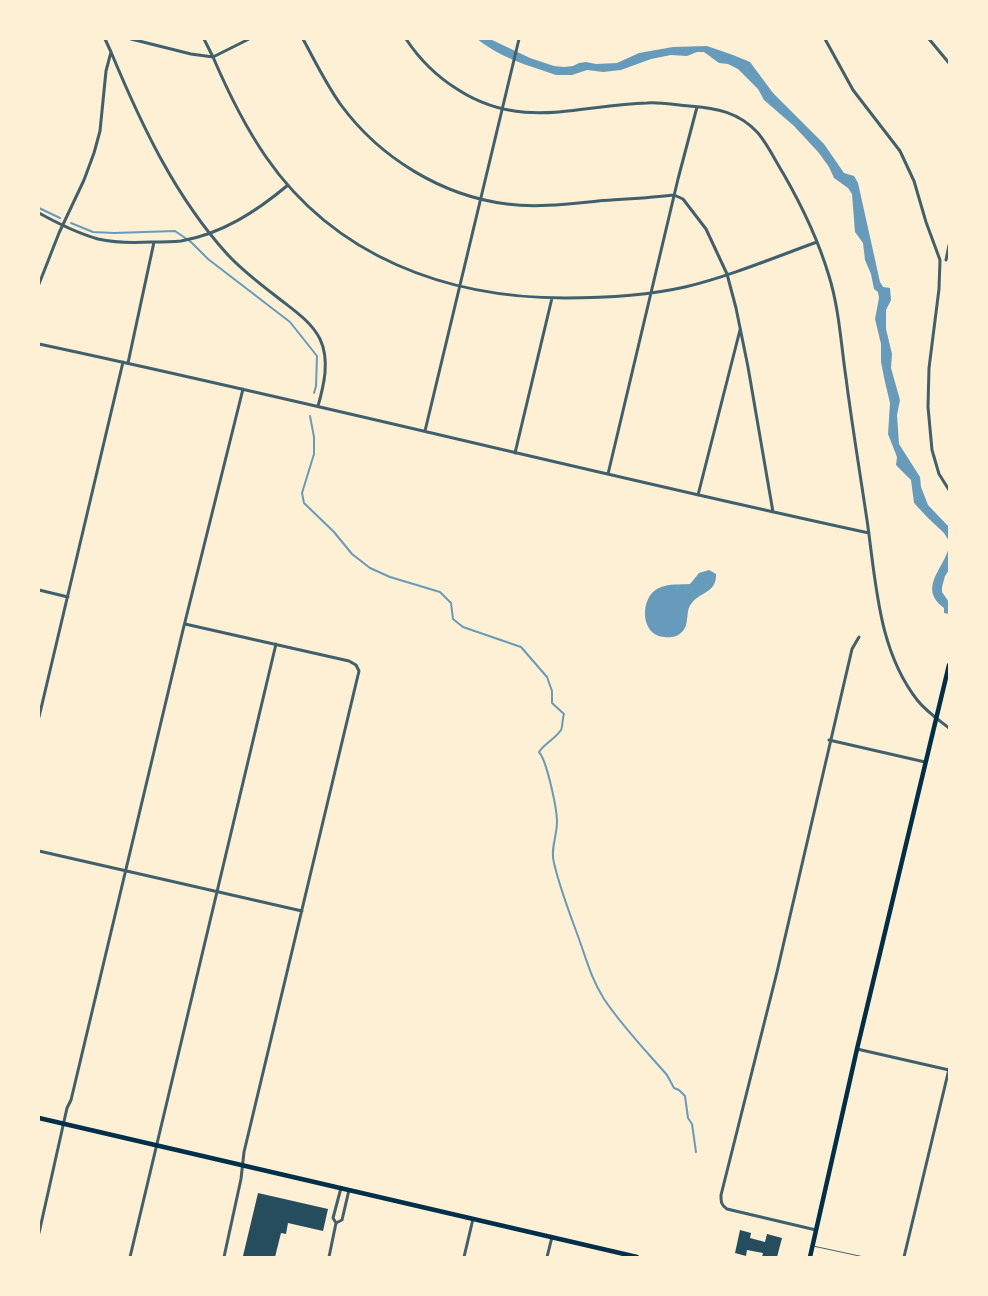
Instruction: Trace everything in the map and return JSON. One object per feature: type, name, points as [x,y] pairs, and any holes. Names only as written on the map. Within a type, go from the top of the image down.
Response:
[{"type":"main road","points":[[810,1257],[857,1049],[949,665]]},
{"type":"main road","points":[[39,1118],[635,1257]]},
{"type":"street","points":[[105,39],[161,159],[208,233],[239,266],[305,319],[318,335],[324,348],[326,361],[318,406]]},
{"type":"street","points":[[130,39],[190,54],[213,57],[249,39]]},
{"type":"street","points":[[204,39],[247,127],[266,157],[288,185],[327,222],[370,252],[415,274],[459,287],[506,295],[552,298],[611,298],[685,287],[817,242]]},
{"type":"street","points":[[303,39],[342,106],[358,126],[394,158],[423,176],[454,191],[507,204],[551,205],[674,195],[683,198],[706,230],[727,274],[748,367],[773,512]]},
{"type":"street","points":[[406,39],[424,62],[450,85],[474,99],[502,110],[549,113],[649,103],[714,108],[730,113],[745,121],[766,143],[797,197],[817,242],[829,276],[834,299],[878,602],[891,652],[903,679],[920,704],[949,728]]},
{"type":"street","points":[[425,431],[518,39]]},
{"type":"street","points":[[825,39],[853,90],[904,157],[940,260],[939,289],[929,368],[928,407],[932,450],[939,474],[949,490]]},
{"type":"street","points":[[929,39],[949,63]]},
{"type":"street","points":[[39,284],[94,154],[100,131],[106,71],[111,52]]},
{"type":"street","points":[[608,474],[674,195],[697,107]]},
{"type":"street","points":[[39,213],[85,235],[107,241],[129,243],[182,241],[220,229],[253,212],[288,185]]},
{"type":"street","points":[[128,363],[154,242]]},
{"type":"street","points":[[940,260],[947,260],[949,245]]},
{"type":"street","points":[[515,453],[552,298]]},
{"type":"street","points":[[698,495],[740,330]]},
{"type":"street","points":[[39,344],[869,533]]},
{"type":"street","points":[[39,717],[123,362]]},
{"type":"street","points":[[39,1233],[67,1108],[71,1100],[243,389]]},
{"type":"street","points":[[39,590],[68,597]]},
{"type":"street","points":[[185,624],[349,661],[356,665],[358,676],[246,1144],[241,1179],[224,1257]]},
{"type":"street","points":[[816,1230],[733,1211],[723,1207],[721,1195],[777,972],[829,740],[852,649],[859,637]]},
{"type":"street","points":[[130,1257],[276,644]]},
{"type":"street","points":[[829,740],[925,762]]},
{"type":"street","points":[[39,851],[302,911]]},
{"type":"street","points":[[857,1049],[949,1070],[904,1257]]},
{"type":"street","points":[[329,1257],[336,1223],[333,1218],[341,1188]]},
{"type":"street","points":[[336,1223],[342,1220],[349,1190]]},
{"type":"street","points":[[464,1257],[472,1219]]},
{"type":"street","points":[[547,1257],[552,1237]]},
{"type":"lane","points":[[813,1246],[864,1257]]},
{"type":"water","points":[[477,39],[490,39],[530,58],[554,66],[564,67],[586,62],[596,64],[617,63],[639,53],[673,47],[707,46],[750,62],[773,93],[824,144],[844,173],[854,176],[858,183],[880,282],[883,287],[890,288],[891,300],[886,310],[886,329],[892,354],[891,368],[900,400],[897,415],[899,444],[920,477],[921,487],[928,505],[949,527],[949,541],[944,533],[914,503],[911,480],[896,465],[897,457],[888,434],[890,403],[881,362],[881,344],[875,319],[879,298],[878,292],[874,289],[871,274],[865,260],[863,243],[855,232],[852,194],[848,188],[834,178],[819,153],[794,126],[764,100],[758,89],[738,69],[728,64],[719,63],[704,52],[697,52],[687,56],[671,55],[651,59],[621,70],[603,72],[587,70],[572,75],[556,75],[505,56]]},
{"type":"water","points":[[949,547],[949,570],[945,576],[942,592],[949,602],[949,614],[944,613],[944,608],[936,601],[932,586]]},
{"type":"water","points":[[709,570],[716,574],[714,585],[691,604],[686,625],[682,632],[676,636],[666,637],[656,635],[650,630],[646,623],[645,615],[648,599],[653,592],[667,585],[690,584],[699,573]]},
{"type":"building","points":[[258,1193],[328,1209],[323,1231],[288,1223],[286,1234],[281,1233],[275,1257],[243,1256]]},
{"type":"building","points":[[740,1230],[751,1233],[750,1238],[765,1242],[767,1234],[782,1238],[777,1257],[762,1257],[763,1253],[747,1250],[746,1256],[735,1253]]},
{"type":"waterway","points":[[39,208],[60,218]]},
{"type":"waterway","points":[[71,223],[93,232],[175,231],[191,242],[208,259],[290,322],[317,356],[314,393]]},
{"type":"waterway","points":[[310,416],[314,437],[314,454],[302,493],[304,503],[334,532],[352,554],[370,568],[390,577],[440,592],[451,603],[453,619],[463,627],[521,647],[547,677],[552,691],[552,703],[564,714],[561,730],[539,752],[548,775],[555,807],[557,822],[553,858],[559,882],[590,969],[604,999],[626,1029],[667,1075],[674,1088],[685,1096],[696,1152]]}]
